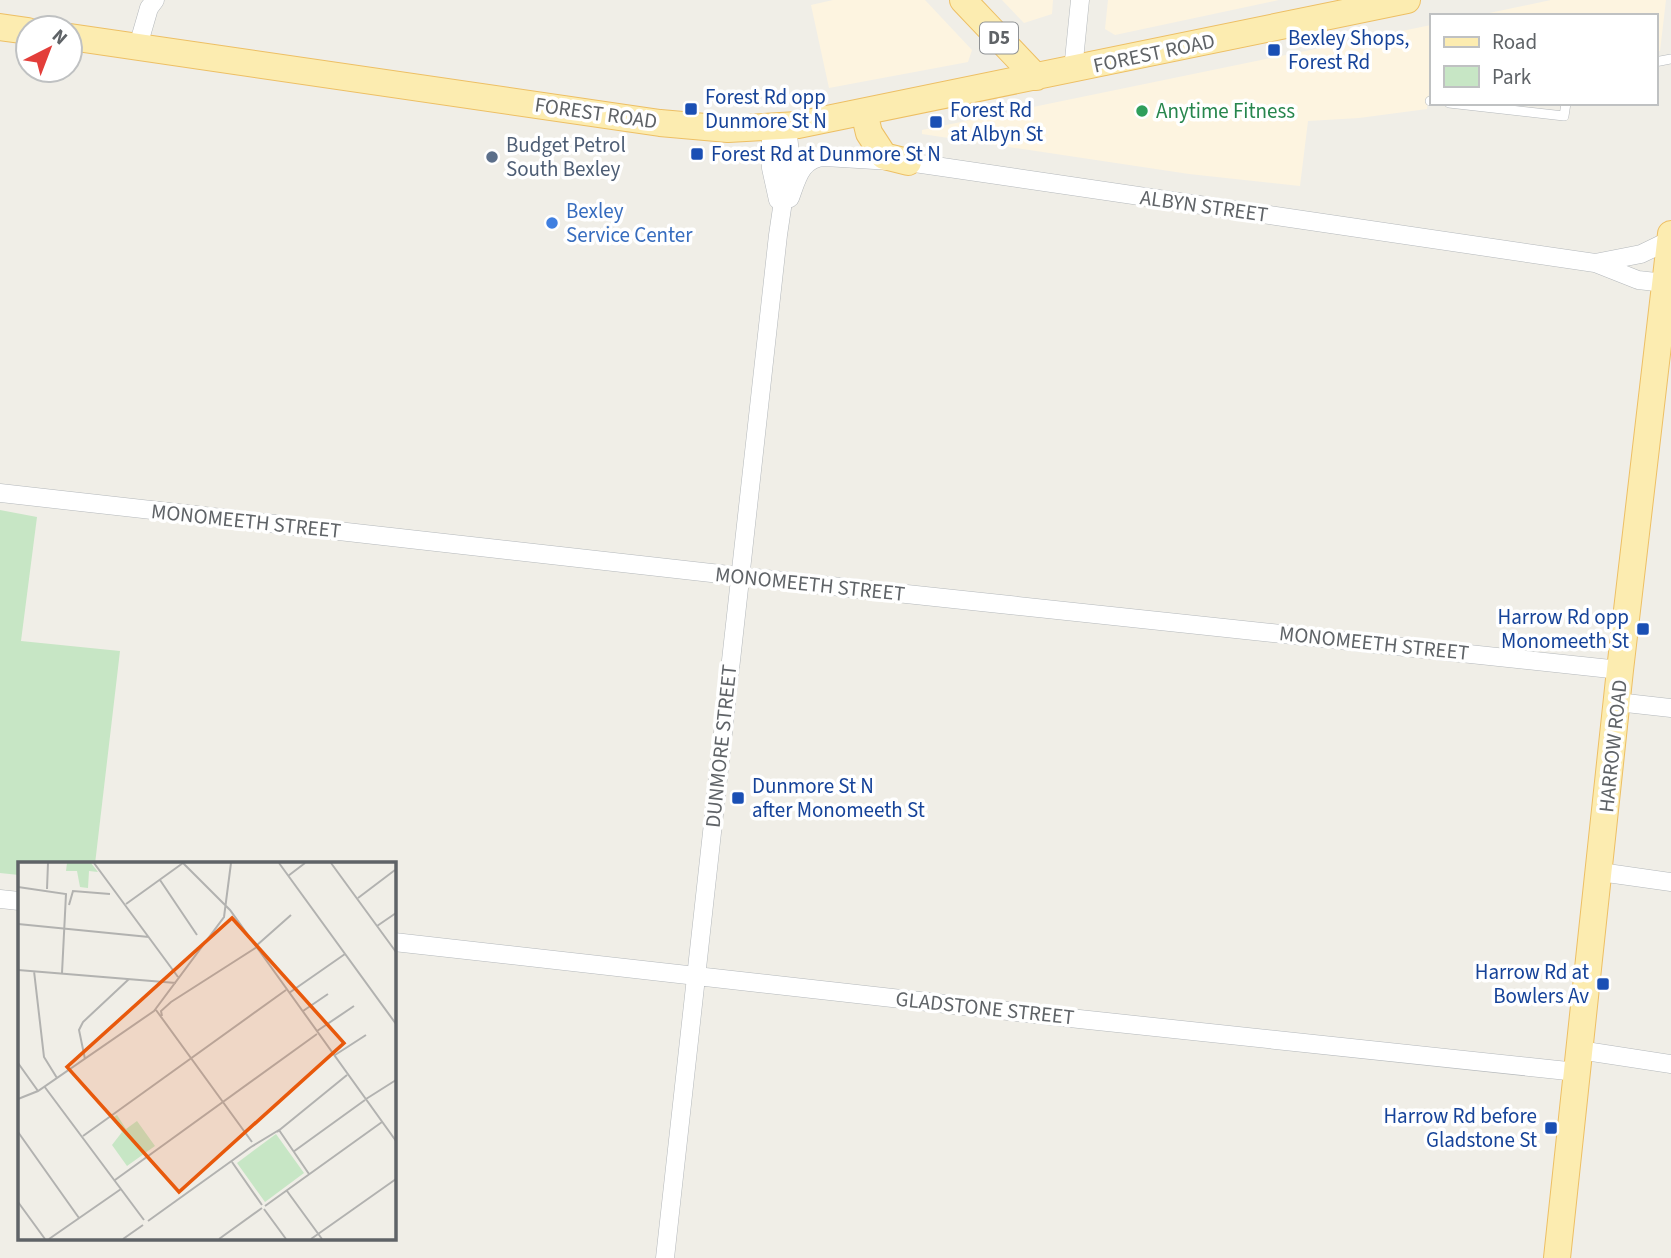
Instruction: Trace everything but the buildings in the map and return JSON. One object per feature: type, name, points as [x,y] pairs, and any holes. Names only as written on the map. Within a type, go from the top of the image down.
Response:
[{"type":"main road","name":"D5","points":[[963,0],[1036,77]]},
{"type":"main road","name":"FOREST ROAD","points":[[84,39],[660,123],[728,130],[779,127],[875,110],[1407,0]]},
{"type":"main road","points":[[875,110],[893,143],[908,162]]},
{"type":"main road","name":"HARROW ROAD","points":[[1556,1258],[1671,234]]},
{"type":"street","points":[[138,46],[149,8],[155,0]]},
{"type":"street","points":[[1073,70],[1080,0]]},
{"type":"street","name":"DUNMORE STREET","points":[[665,1258],[778,235],[778,198],[771,168],[779,127]]},
{"type":"street","name":"ALBYN STREET","points":[[813,159],[825,157],[908,162],[1595,263],[1638,280],[1668,276]]},
{"type":"street","name":"DUNMORE STREET","points":[[778,235],[799,176],[804,166],[813,159]]},
{"type":"street","name":"ALBYN STREET","points":[[1595,263],[1641,254],[1670,240]]},
{"type":"street","name":"MONOMEETH STREET","points":[[0,493],[740,576],[1620,670]]},
{"type":"street","points":[[1617,702],[1671,708]]},
{"type":"street","points":[[1600,873],[1671,882]]},
{"type":"street","points":[[0,899],[18,901]]},
{"type":"street","name":"GLADSTONE STREET","points":[[396,942],[695,976],[1578,1061],[1671,1064]]},
{"type":"lane","points":[[1467,105],[1564,116],[1566,105]]},
{"type":"shaded area","points":[[833,0],[925,0],[972,50],[968,62],[829,88],[811,5]]},
{"type":"shaded area","points":[[1002,0],[1053,0],[1052,14],[1024,23]]},
{"type":"shaded area","points":[[1108,0],[1279,0],[1115,35],[1105,29]]},
{"type":"shaded area","points":[[1551,0],[1666,0],[1660,51],[1657,52],[1657,14],[1484,14]]},
{"type":"shaded area","points":[[1430,25],[1430,94],[1427,109],[1359,118],[1308,121],[1300,186],[1189,174],[922,134],[922,130]]},
{"type":"green space","points":[[0,510],[37,517],[21,641],[120,651],[95,862],[18,862],[18,875],[0,873]]},
{"type":"place","name":"Bexley Shops, Forest Rd","points":[[1274,50]]},
{"type":"place","name":"Forest Rd opp Dunmore St N","points":[[691,109]]},
{"type":"place","name":"Anytime Fitness","points":[[1142,111]]},
{"type":"place","name":"Forest Rd at Albyn St","points":[[936,122]]},
{"type":"place","name":"Forest Rd at Dunmore St N","points":[[697,154]]},
{"type":"place","name":"Budget Petrol South Bexley","points":[[492,157]]},
{"type":"place","name":"Bexley Service Center","points":[[552,223]]},
{"type":"place","name":"Harrow Rd opp Monomeeth St","points":[[1643,629]]},
{"type":"place","name":"Dunmore St N after Monomeeth St","points":[[738,798]]},
{"type":"place","name":"Harrow Rd at Bowlers Av","points":[[1603,984]]},
{"type":"place","name":"Harrow Rd before Gladstone St","points":[[1551,1128]]}]
